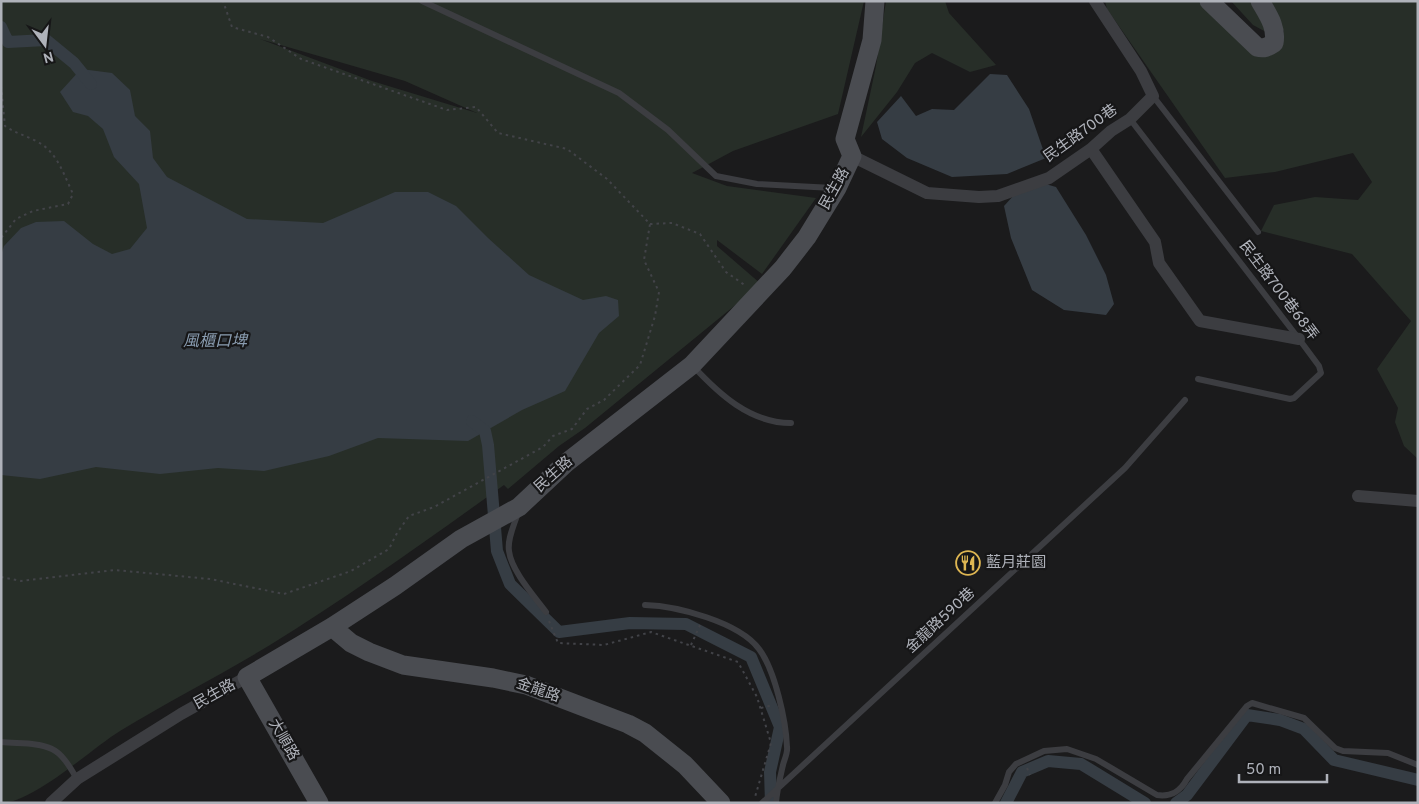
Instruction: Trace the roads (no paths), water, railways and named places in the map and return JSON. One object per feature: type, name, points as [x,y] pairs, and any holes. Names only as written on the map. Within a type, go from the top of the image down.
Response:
[{"type":"street","name":"民生路","points":[[51,803],[77,779],[180,714],[332,627],[395,586],[461,539],[519,504],[566,464],[692,365],[783,268],[807,237],[837,188],[852,156],[845,139],[872,40],[875,1]]},
{"type":"street","points":[[1095,1],[1140,71],[1153,96]]},
{"type":"street","points":[[1209,1],[1257,47],[1262,48],[1269,47],[1274,43],[1276,34],[1260,1]]},
{"type":"street","name":"民生路700巷","points":[[852,156],[927,193],[979,197],[998,196],[1048,178],[1091,149],[1130,119],[1153,96]]},
{"type":"street","points":[[1091,149],[1155,242],[1159,262],[1200,321],[1299,339]]},
{"type":"street","points":[[1358,496],[1418,501]]},
{"type":"street","name":"金龍路","points":[[332,627],[352,644],[403,665],[494,678],[526,686],[628,724],[645,733],[685,765],[721,803]]},
{"type":"street","name":"大順路","points":[[247,677],[319,803]]},
{"type":"lane","points":[[422,1],[619,93],[668,130],[716,176],[757,184],[837,188]]},
{"type":"lane","points":[[1153,96],[1258,232]]},
{"type":"lane","name":"民生路700巷68弄","points":[[1130,119],[1299,339],[1319,366],[1321,374],[1294,398],[1290,399],[1198,379]]},
{"type":"lane","points":[[692,365],[715,389],[750,414],[776,423],[791,423]]},
{"type":"lane","name":"金龍路590巷","points":[[762,803],[1125,468],[1185,400]]},
{"type":"lane","points":[[519,504],[509,541],[512,564],[546,612]]},
{"type":"lane","points":[[645,605],[668,606],[704,616],[742,634],[760,650],[777,686],[788,750],[775,791],[776,803]]},
{"type":"lane","points":[[995,803],[1009,772],[1016,764],[1044,751],[1068,749],[1096,759],[1157,795],[1166,796],[1182,788],[1187,779],[1247,706],[1252,704],[1304,718],[1335,748],[1343,751],[1388,753],[1418,765]]},
{"type":"lane","points":[[1,742],[42,746],[53,749],[77,779]]},
{"type":"water","name":"風櫃口埤","points":[[81,69],[112,73],[130,90],[135,116],[150,131],[153,158],[167,177],[247,219],[323,223],[395,192],[428,192],[456,206],[529,275],[583,300],[606,296],[618,300],[619,316],[599,333],[565,391],[522,410],[468,441],[378,438],[329,456],[264,471],[218,468],[160,474],[96,467],[40,479],[1,475],[1,255],[4,246],[21,228],[36,222],[64,221],[93,244],[112,254],[130,249],[147,228],[139,184],[114,157],[103,129],[88,116],[73,112],[60,92]]},
{"type":"water","points":[[990,74],[1007,75],[1029,109],[1046,158],[1007,174],[952,177],[907,158],[882,139],[877,122],[901,96],[916,116],[932,109],[954,110]]},
{"type":"water","points":[[1042,183],[1056,187],[1086,235],[1106,275],[1114,304],[1106,315],[1064,310],[1032,290],[1011,238],[1004,206],[1014,195]]},
{"type":"waterway","points":[[1,27],[8,42],[46,40],[74,63],[91,84]]},
{"type":"waterway","points":[[472,421],[485,431],[488,445],[497,551],[510,584],[559,632],[630,623],[686,624],[751,657],[780,727],[770,772],[771,803]]},
{"type":"waterway","points":[[1176,803],[1187,795],[1247,715],[1280,720],[1304,729],[1334,760],[1418,780]]},
{"type":"waterway","points":[[1006,803],[1022,772],[1048,761],[1081,764],[1145,803]]},
{"type":"place","name":"藍月莊園","points":[[968,563]]}]
